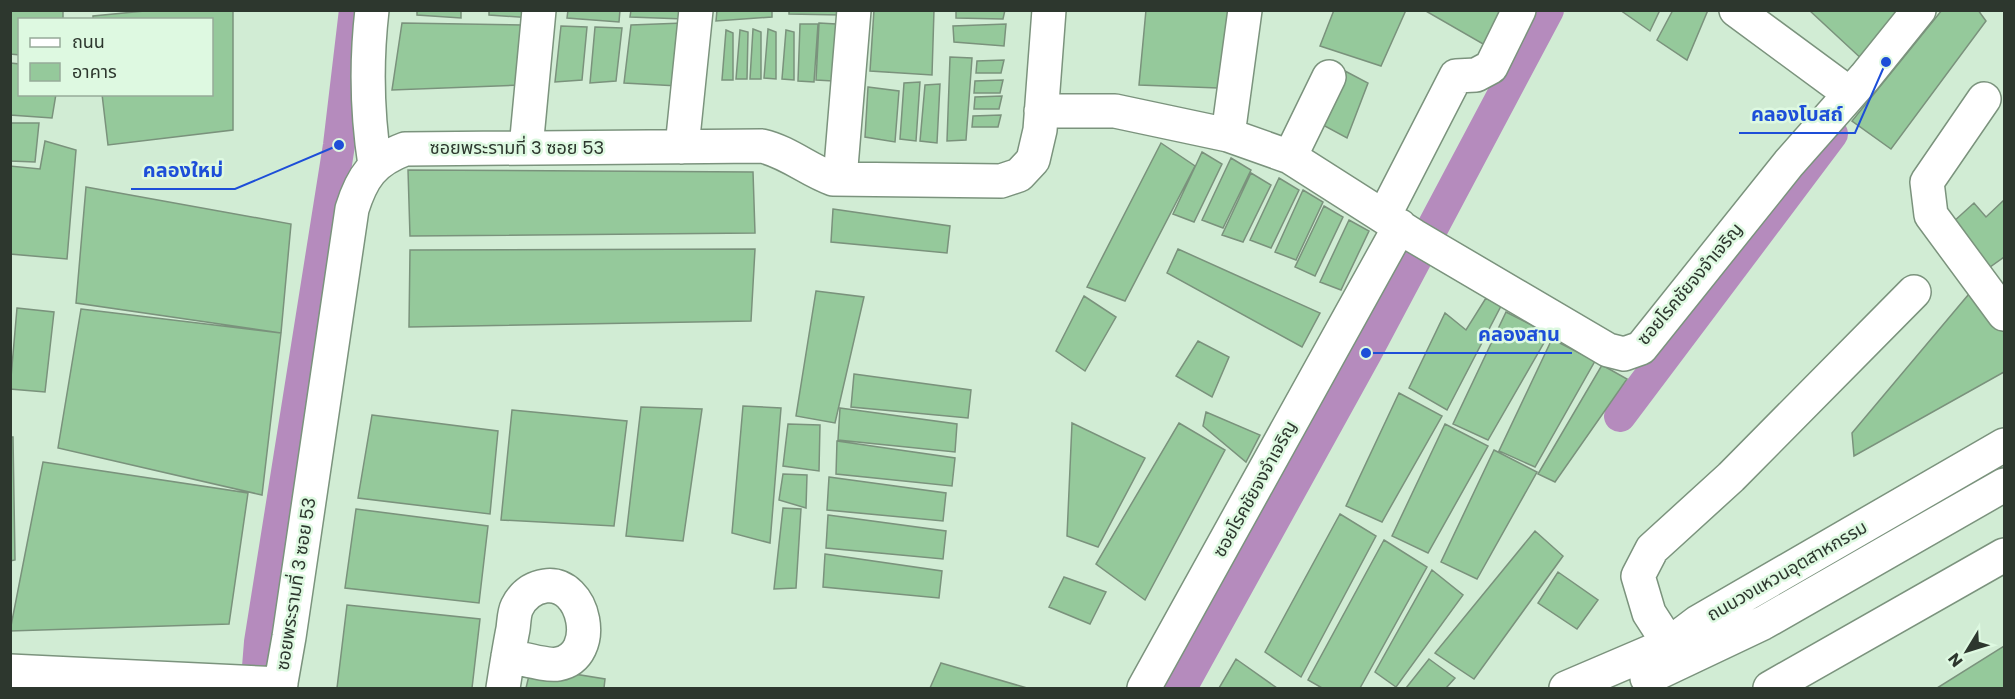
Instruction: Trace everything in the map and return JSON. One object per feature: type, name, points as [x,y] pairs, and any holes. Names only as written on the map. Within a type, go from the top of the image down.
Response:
[{"type":"street","points":[[372,10],[369,35],[368,109],[375,165]]},
{"type":"street","points":[[526,148],[539,10]]},
{"type":"street","points":[[682,147],[696,10]]},
{"type":"street","points":[[840,179],[854,10]]},
{"type":"street","name":"ซอยพระรามที่ 3 ซอย 53","points":[[280,686],[352,209],[359,186],[375,165],[387,155],[405,149],[769,147],[818,174],[840,179],[1001,181],[1019,175],[1033,160],[1040,130],[1049,10]]},
{"type":"street","points":[[1228,135],[1245,10]]},
{"type":"street","points":[[1410,232],[1456,76],[1476,75],[1491,67],[1520,10]]},
{"type":"street","points":[[1736,10],[1850,94]]},
{"type":"street","name":"ซอยโรคชัยจงจำเจริญ","points":[[1041,111],[1115,111],[1228,135],[1290,157],[1410,232],[1608,350],[1624,354],[1641,348],[1789,163],[1850,94],[1918,10]]},
{"type":"street","points":[[1290,157],[1329,77]]},
{"type":"street","points":[[1984,99],[1927,182],[1931,215],[2004,314]]},
{"type":"street","name":"ซอยโรคชัยจงจำเจริญ","points":[[1144,688],[1410,232]]},
{"type":"street","points":[[1669,644],[1649,613],[1638,576],[1652,549],[1731,477],[1914,292]]},
{"type":"street","name":"ถนนวงแหวนอุตสาหกรรม","points":[[1566,688],[1669,644],[1698,622],[2004,446]]},
{"type":"street","name":"ถนนวงแหวนอุตสาหกรรม","points":[[1624,688],[1763,623],[2004,485]]},
{"type":"street","points":[[1770,688],[2004,555]]},
{"type":"street","points":[[1801,688],[2004,577]]},
{"type":"street","points":[[503,688],[508,656]]},
{"type":"street","points":[[10,671],[280,686]]},
{"type":"building","points":[[10,10],[63,10],[63,18],[18,18],[18,55],[10,54]]},
{"type":"building","points":[[155,10],[233,10],[233,130],[108,145],[102,96],[213,96],[213,18],[93,18],[93,16]]},
{"type":"building","points":[[417,10],[461,10],[461,18],[417,15]]},
{"type":"building","points":[[489,10],[533,10],[533,18],[489,15]]},
{"type":"building","points":[[568,10],[620,10],[619,22],[567,18]]},
{"type":"building","points":[[631,10],[685,10],[684,19],[630,17]]},
{"type":"building","points":[[717,10],[772,10],[772,17],[716,21]]},
{"type":"building","points":[[789,10],[841,10],[841,15],[789,14]]},
{"type":"building","points":[[874,10],[934,10],[932,75],[870,71]]},
{"type":"building","points":[[956,10],[1005,10],[1003,19],[956,18]]},
{"type":"building","points":[[1146,10],[1229,10],[1218,88],[1139,85]]},
{"type":"building","points":[[1334,10],[1406,10],[1381,66],[1320,46]]},
{"type":"building","points":[[1424,10],[1509,10],[1490,48]]},
{"type":"building","points":[[1620,10],[1660,10],[1650,31]]},
{"type":"building","points":[[1673,10],[1708,10],[1687,60],[1657,40]]},
{"type":"building","points":[[1809,10],[1909,10],[1865,62]]},
{"type":"building","points":[[1942,10],[1978,10],[1986,21],[1891,149],[1852,121]]},
{"type":"building","points":[[402,23],[522,25],[520,85],[392,90]]},
{"type":"building","points":[[683,23],[678,86],[624,83],[631,25]]},
{"type":"building","points":[[819,23],[836,24],[833,81],[816,80]]},
{"type":"building","points":[[800,24],[818,24],[814,82],[798,81]]},
{"type":"building","points":[[1006,24],[1004,46],[954,42],[953,26]]},
{"type":"building","points":[[561,26],[587,27],[582,80],[555,82]]},
{"type":"building","points":[[595,27],[622,28],[616,81],[590,83]]},
{"type":"building","points":[[753,29],[761,32],[761,79],[750,79]]},
{"type":"building","points":[[768,29],[776,32],[776,79],[764,78]]},
{"type":"building","points":[[726,30],[733,33],[733,80],[722,80]]},
{"type":"building","points":[[740,30],[748,32],[747,79],[736,79]]},
{"type":"building","points":[[786,30],[794,32],[794,80],[782,79]]},
{"type":"building","points":[[950,57],[972,58],[966,140],[947,141]]},
{"type":"building","points":[[1004,60],[1001,73],[976,73],[977,61]]},
{"type":"building","points":[[10,63],[18,64],[18,96],[56,96],[52,118],[10,115]]},
{"type":"building","points":[[1345,71],[1368,83],[1347,138],[1321,124]]},
{"type":"building","points":[[1003,80],[1000,93],[974,93],[975,81]]},
{"type":"building","points":[[920,82],[916,141],[900,139],[904,83]]},
{"type":"building","points":[[940,84],[937,143],[920,141],[925,85]]},
{"type":"building","points":[[868,87],[899,91],[895,142],[865,137]]},
{"type":"building","points":[[1002,96],[999,109],[974,109],[975,97]]},
{"type":"building","points":[[1001,115],[998,127],[972,127],[973,116]]},
{"type":"building","points":[[10,123],[39,123],[35,162],[10,161]]},
{"type":"building","points":[[45,141],[76,150],[67,259],[10,254],[10,166],[40,169]]},
{"type":"building","points":[[1161,143],[1195,166],[1125,301],[1087,287]]},
{"type":"building","points":[[1202,152],[1222,164],[1194,222],[1173,214]]},
{"type":"building","points":[[1231,158],[1251,170],[1223,228],[1202,220]]},
{"type":"building","points":[[408,170],[753,172],[755,233],[410,236]]},
{"type":"building","points":[[1251,173],[1271,185],[1243,242],[1222,235]]},
{"type":"building","points":[[1279,178],[1299,190],[1271,248],[1250,240]]},
{"type":"building","points":[[86,187],[291,224],[281,333],[76,303]]},
{"type":"building","points":[[1303,190],[1323,202],[1296,260],[1275,252]]},
{"type":"building","points":[[2004,200],[2004,257],[1990,267],[1952,223],[1974,203],[1986,217]]},
{"type":"building","points":[[1324,206],[1343,217],[1315,276],[1295,267]]},
{"type":"building","points":[[833,209],[950,226],[947,253],[831,242]]},
{"type":"building","points":[[1349,220],[1369,231],[1341,290],[1320,282]]},
{"type":"building","points":[[755,249],[751,321],[409,327],[410,250]]},
{"type":"building","points":[[1178,249],[1320,313],[1302,347],[1167,273]]},
{"type":"building","points":[[1974,288],[2004,328],[2004,372],[1854,456],[1852,433]]},
{"type":"building","points":[[816,291],[864,297],[835,423],[796,416]]},
{"type":"building","points":[[1084,296],[1116,317],[1085,371],[1056,351]]},
{"type":"building","points":[[1486,298],[1501,306],[1447,410],[1409,388],[1445,313],[1466,330]]},
{"type":"building","points":[[17,308],[54,312],[45,392],[10,389]]},
{"type":"building","points":[[81,309],[281,333],[262,495],[58,448]]},
{"type":"building","points":[[1506,312],[1549,334],[1488,440],[1453,424]]},
{"type":"building","points":[[1552,339],[1595,361],[1535,467],[1499,451]]},
{"type":"building","points":[[1198,341],[1229,357],[1212,397],[1176,376]]},
{"type":"building","points":[[1602,365],[1627,379],[1555,482],[1538,474]]},
{"type":"building","points":[[854,374],[971,390],[968,418],[851,407]]},
{"type":"building","points":[[1399,393],[1442,416],[1382,522],[1346,506]]},
{"type":"building","points":[[743,406],[781,408],[770,543],[732,533]]},
{"type":"building","points":[[641,407],[702,409],[683,541],[626,536]]},
{"type":"building","points":[[840,408],[957,424],[955,452],[838,440]]},
{"type":"building","points":[[512,410],[627,421],[614,526],[501,520]]},
{"type":"building","points":[[1206,412],[1260,435],[1246,462],[1203,426]]},
{"type":"building","points":[[372,415],[498,431],[490,514],[358,498]]},
{"type":"building","points":[[1072,423],[1145,458],[1098,547],[1067,536]]},
{"type":"building","points":[[1179,423],[1225,450],[1145,600],[1096,564]]},
{"type":"building","points":[[788,424],[820,425],[819,471],[783,466]]},
{"type":"building","points":[[1445,424],[1488,446],[1428,553],[1392,536]]},
{"type":"building","points":[[10,437],[13,437],[15,560],[10,561]]},
{"type":"building","points":[[837,441],[955,458],[952,486],[836,474]]},
{"type":"building","points":[[1494,450],[1537,472],[1477,579],[1441,562]]},
{"type":"building","points":[[43,462],[248,493],[229,624],[10,631]]},
{"type":"building","points":[[783,474],[807,475],[806,508],[779,500]]},
{"type":"building","points":[[829,477],[946,493],[943,521],[827,510]]},
{"type":"building","points":[[783,508],[801,509],[796,588],[774,589]]},
{"type":"building","points":[[356,509],[488,526],[479,603],[345,588]]},
{"type":"building","points":[[1340,514],[1376,536],[1301,677],[1265,652]]},
{"type":"building","points":[[828,515],[946,531],[943,559],[826,548]]},
{"type":"building","points":[[1535,531],[1563,556],[1474,679],[1435,653]]},
{"type":"building","points":[[1384,540],[1427,567],[1360,688],[1322,688],[1308,680]]},
{"type":"building","points":[[825,554],[942,571],[939,598],[823,587]]},
{"type":"building","points":[[1432,570],[1463,595],[1396,687],[1375,672]]},
{"type":"building","points":[[1558,572],[1598,600],[1577,629],[1538,603]]},
{"type":"building","points":[[1064,577],[1106,592],[1090,624],[1049,607]]},
{"type":"building","points":[[347,605],[480,619],[472,688],[337,688]]},
{"type":"building","points":[[2004,646],[2004,688],[1937,688]]},
{"type":"building","points":[[1236,659],[1277,688],[1219,688]]},
{"type":"building","points":[[1429,659],[1455,678],[1446,688],[1406,688]]},
{"type":"building","points":[[941,663],[1027,688],[930,688]]},
{"type":"building","points":[[531,667],[605,679],[604,688],[526,688]]},
{"type":"waterway","points":[[258,667],[260,642],[339,145],[355,10]]},
{"type":"waterway","points":[[1181,688],[1366,353],[1548,10]]},
{"type":"waterway","points":[[1620,416],[1832,134]]},
{"type":"place","name":"คลองโบสถ์","points":[[1886,62]]},
{"type":"place","name":"คลองใหม่","points":[[339,145]]},
{"type":"place","name":"คลองสาน","points":[[1366,353]]}]
